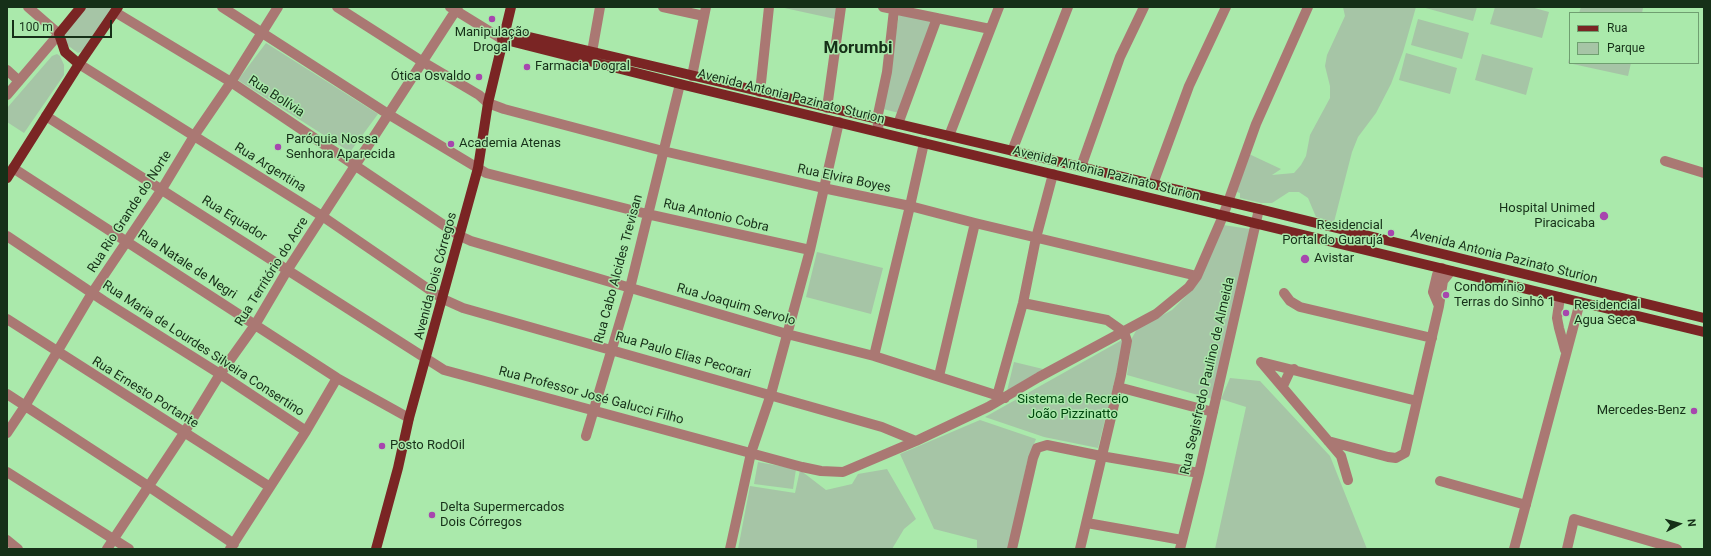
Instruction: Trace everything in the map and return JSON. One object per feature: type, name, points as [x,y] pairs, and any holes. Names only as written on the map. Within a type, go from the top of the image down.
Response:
[{"type":"main road","points":[[79,64],[65,52],[59,34],[81,7]]},
{"type":"main road","name":"Avenida Dois Córregos","points":[[377,549],[409,418],[478,168],[488,103],[503,35],[511,7]]},
{"type":"main road","points":[[7,178],[79,64],[116,9]]},
{"type":"main road","name":"Avenida Antonia Pazinato Sturion","points":[[503,35],[592,52],[1081,167],[1703,318]]},
{"type":"main road","name":"Avenida Antonia Pazinato Sturion","points":[[503,35],[700,89],[1704,332]]},
{"type":"main road","points":[[680,84],[692,76],[700,89]]},
{"type":"main road","points":[[924,143],[938,145],[944,142],[949,136]]},
{"type":"main road","points":[[1446,270],[1444,261],[1446,258],[1451,257]]},
{"type":"main road","points":[[1478,278],[1481,271],[1486,266]]},
{"type":"main road","points":[[1635,316],[1644,310],[1694,322],[1703,318]]},
{"type":"street","points":[[7,95],[59,34],[28,7]]},
{"type":"street","name":"Rua Antonio Cobra","points":[[222,7],[388,114],[486,173],[647,214],[810,250]]},
{"type":"street","name":"Rua Rio Grande do Norte","points":[[7,433],[25,406],[92,293],[162,189],[194,136],[278,7]]},
{"type":"street","name":"Rua Elvira Boyes","points":[[337,7],[423,62],[479,95],[488,103],[504,109],[663,151],[823,188],[910,206],[1036,238],[1197,276]]},
{"type":"street","points":[[592,52],[600,7]]},
{"type":"street","points":[[663,7],[705,12],[692,76]]},
{"type":"street","points":[[760,92],[769,7]]},
{"type":"street","points":[[827,108],[841,7]]},
{"type":"street","points":[[883,7],[894,10],[923,11],[937,18],[990,29]]},
{"type":"street","points":[[949,136],[999,7]]},
{"type":"street","points":[[1012,151],[1068,7]]},
{"type":"street","points":[[1081,167],[1120,57],[1144,7]]},
{"type":"street","points":[[1153,184],[1189,86],[1226,7]]},
{"type":"street","name":"Rua Professor José Galucci Filho","points":[[426,360],[444,370],[751,453],[821,471],[843,472],[970,416],[1039,376],[1156,314],[1189,287],[1197,276],[1223,216],[1256,124],[1308,7]]},
{"type":"street","points":[[455,8],[503,35]]},
{"type":"street","name":"Rua Território do Acre","points":[[107,549],[184,433],[220,374],[255,325],[288,269],[355,164],[423,62],[455,8]]},
{"type":"street","name":"Rua Bolívia","points":[[116,9],[355,164],[460,236]]},
{"type":"street","points":[[879,132],[877,119],[886,72],[894,10]]},
{"type":"street","points":[[898,124],[937,18]]},
{"type":"street","name":"Rua Argentina","points":[[79,64],[322,216],[443,299]]},
{"type":"street","points":[[7,70],[19,81]]},
{"type":"street","name":"Rua Cabo Alcides Trevisan","points":[[586,436],[630,288],[680,84]]},
{"type":"street","name":"Rua Equador","points":[[46,116],[288,269],[426,360]]},
{"type":"street","points":[[730,549],[751,453],[770,394],[810,250],[839,122]]},
{"type":"street","points":[[874,356],[924,143]]},
{"type":"street","points":[[1665,161],[1704,173]]},
{"type":"street","name":"Rua Natale de Negri","points":[[14,168],[337,378],[409,418]]},
{"type":"street","points":[[1001,397],[1023,303],[1036,238],[1053,174]]},
{"type":"street","name":"Rua Segisfredo Paulino de Almeida","points":[[1181,544],[1199,473],[1259,209]]},
{"type":"street","points":[[939,376],[975,223]]},
{"type":"street","name":"Rua Maria de Lourdes Silveira Consertino","points":[[7,236],[92,293],[220,374],[306,431]]},
{"type":"street","name":"Rua Joaquim Servolo","points":[[460,236],[518,256],[787,334],[874,356],[1001,397]]},
{"type":"street","points":[[1328,441],[1388,457],[1396,458],[1405,453],[1439,306],[1433,292],[1436,279],[1446,270]]},
{"type":"street","points":[[1284,293],[1290,301],[1300,307],[1432,338]]},
{"type":"street","points":[[1560,298],[1557,318],[1558,328],[1564,342],[1566,352]]},
{"type":"street","name":"Rua Paulo Elias Pecorari","points":[[443,299],[463,308],[882,427],[916,441]]},
{"type":"street","points":[[1514,549],[1580,302]]},
{"type":"street","points":[[1023,303],[1108,320],[1124,332],[1128,341],[1080,549]]},
{"type":"street","name":"Rua Ernesto Portante","points":[[7,319],[270,488]]},
{"type":"street","points":[[1348,480],[1341,456],[1261,362],[1294,369],[1417,401]]},
{"type":"street","points":[[1283,386],[1290,371],[1294,369]]},
{"type":"street","points":[[7,394],[148,486],[232,546],[306,431],[337,378]]},
{"type":"street","points":[[1118,387],[1213,412]]},
{"type":"street","points":[[1012,549],[1033,458],[1037,448],[1047,445],[1199,473]]},
{"type":"street","points":[[7,472],[129,549]]},
{"type":"street","points":[[1440,481],[1526,505]]},
{"type":"street","points":[[1567,549],[1574,519],[1677,549]]},
{"type":"street","points":[[1087,523],[1181,544]]},
{"type":"street","points":[[7,540],[18,549]]},
{"type":"green space","points":[[87,7],[112,7],[82,51],[78,53],[66,44],[65,33]]},
{"type":"green space","points":[[780,7],[837,7],[835,19]]},
{"type":"green space","points":[[1343,7],[1416,7],[1403,52],[1391,84],[1376,113],[1358,137],[1352,152],[1334,222],[1316,217],[1308,198],[1299,192],[1289,192],[1272,203],[1261,203],[1240,198],[1240,193],[1234,191],[1249,154],[1281,169],[1272,175],[1294,173],[1306,156],[1310,135],[1330,98],[1330,86],[1325,66],[1327,55],[1345,16]]},
{"type":"green space","points":[[1422,7],[1477,7],[1473,21]]},
{"type":"green space","points":[[1495,7],[1531,7],[1549,12],[1542,38],[1490,24]]},
{"type":"green space","points":[[1581,7],[1643,8],[1642,12],[1579,12]]},
{"type":"green space","points":[[899,15],[933,21],[899,113],[883,109]]},
{"type":"green space","points":[[1418,19],[1469,33],[1462,59],[1411,45]]},
{"type":"green space","points":[[266,43],[378,114],[350,152],[238,80]]},
{"type":"green space","points":[[1406,53],[1457,68],[1450,94],[1399,80]]},
{"type":"green space","points":[[57,54],[60,56],[64,65],[64,75],[24,133],[7,122],[7,108],[52,56]]},
{"type":"green space","points":[[1482,54],[1533,68],[1526,95],[1475,80]]},
{"type":"green space","points":[[1573,64],[1631,64],[1628,76]]},
{"type":"green space","points":[[1223,225],[1250,229],[1212,399],[1127,375],[1132,338],[1137,329],[1172,310],[1190,292]]},
{"type":"green space","points":[[817,252],[883,268],[871,314],[806,297]]},
{"type":"green space","name":"Sistema de Recreio João Pìzzinatto","points":[[1122,340],[1124,343],[1098,448],[1044,437],[985,417]]},
{"type":"green space","points":[[1014,362],[1043,369],[1007,391]]},
{"type":"green space","points":[[1230,378],[1260,381],[1330,456],[1367,549],[1215,549],[1246,407],[1221,399]]},
{"type":"green space","points":[[980,420],[1036,439],[1027,462],[1009,549],[977,549],[977,540],[934,529],[900,454]]},
{"type":"green space","points":[[758,462],[796,469],[793,489],[754,484]]},
{"type":"green space","points":[[887,469],[916,519],[904,529],[892,549],[738,549],[750,486],[795,493],[800,470],[826,490],[852,484],[858,474]]},
{"type":"place","name":"Manipulação Drogal","points":[[492,19]]},
{"type":"place","name":"Farmacia Dogral","points":[[527,67]]},
{"type":"place","name":"Ótica Osvaldo","points":[[479,77]]},
{"type":"place","name":"Academia Atenas","points":[[451,144]]},
{"type":"place","name":"Paróquia Nossa Senhora Aparecida","points":[[278,147]]},
{"type":"place","name":"Hospital Unimed Piracicaba","points":[[1604,216]]},
{"type":"place","name":"Residencial Portal do Guarujá","points":[[1391,233]]},
{"type":"place","name":"Avistar","points":[[1305,259]]},
{"type":"place","name":"Condomínio Terras do Sinhô 1","points":[[1446,295]]},
{"type":"place","name":"Residencial Agua Seca","points":[[1566,313]]},
{"type":"place","name":"Mercedes-Benz","points":[[1694,411]]},
{"type":"place","name":"Posto RodOil","points":[[382,446]]},
{"type":"place","name":"Delta Supermercados Dois Córregos","points":[[432,515]]},
{"type":"district","name":"Morumbi","points":[[858,49]]}]
